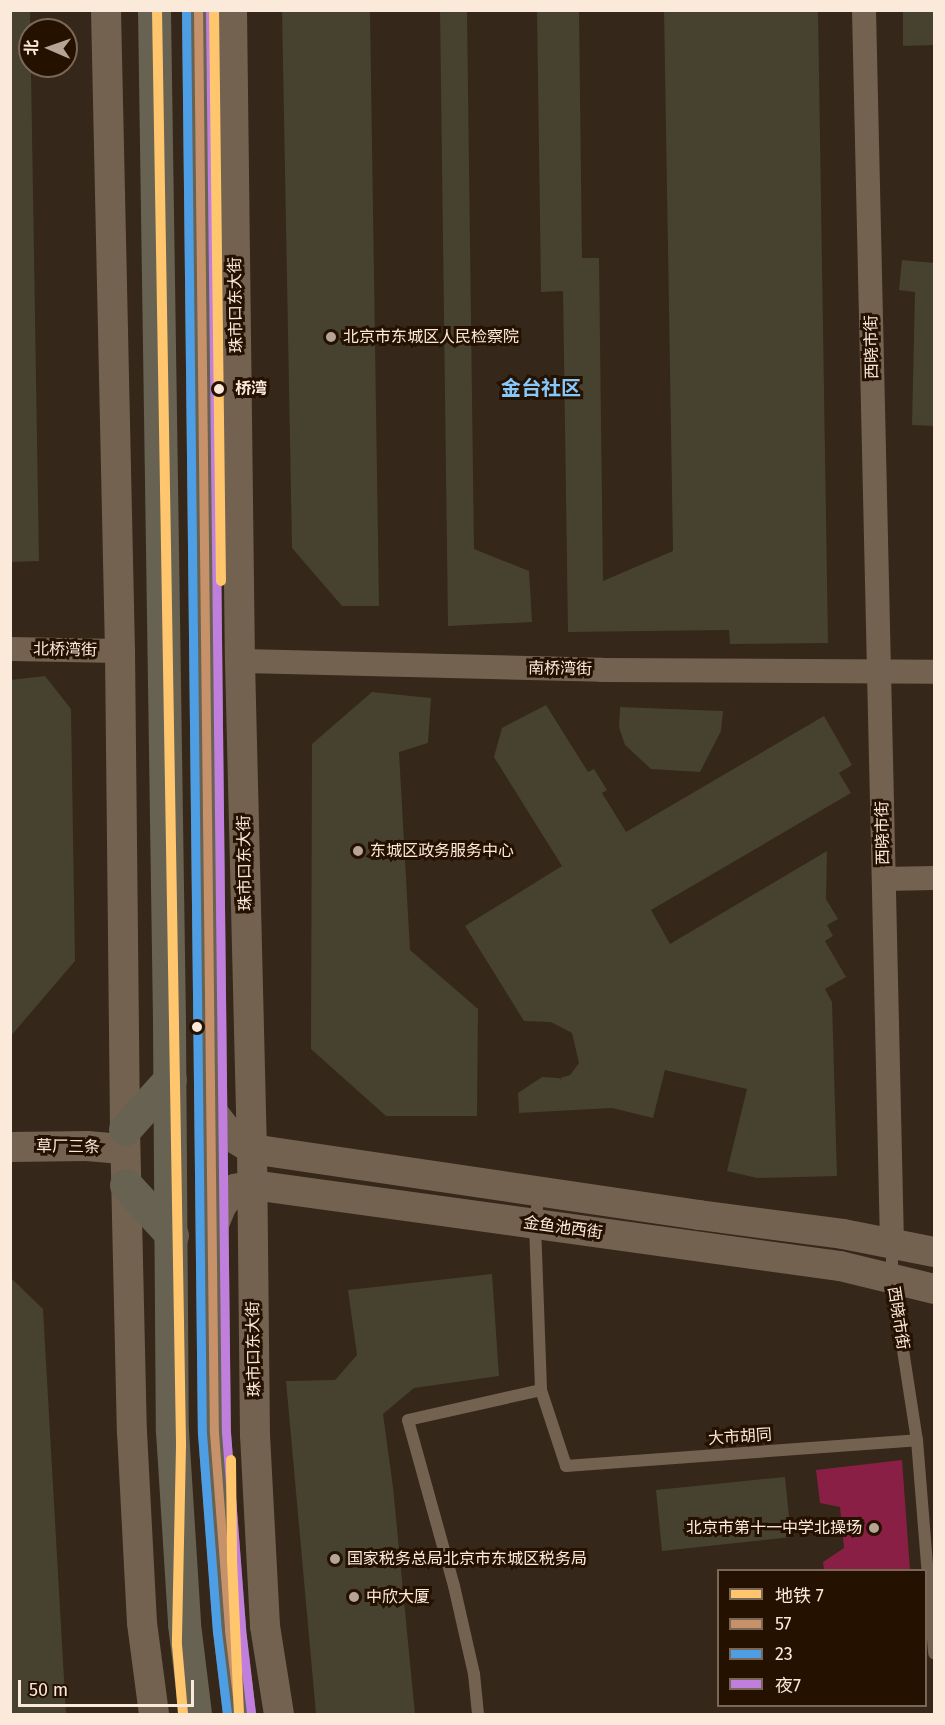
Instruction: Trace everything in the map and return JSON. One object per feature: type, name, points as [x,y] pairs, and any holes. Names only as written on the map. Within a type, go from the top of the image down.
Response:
[{"type":"main road","points":[[154,10],[170,1079],[172,1431],[184,1624],[195,1714]]},
{"type":"main road","name":"珠市口东大街","points":[[198,10],[214,1433],[229,1630],[239,1714]]},
{"type":"main road","points":[[125,1139],[170,1079]]},
{"type":"main road","points":[[126,1185],[171,1235]]},
{"type":"street","points":[[106,10],[120,651],[125,1139],[132,1431],[142,1623],[154,1714]]},
{"type":"street","name":"珠市口东大街","points":[[232,10],[240,661],[253,1185],[255,1435],[265,1626],[279,1714]]},
{"type":"street","name":"西晓市街","points":[[864,10],[892,1244]]},
{"type":"street","name":"北桥湾街","points":[[10,649],[120,651]]},
{"type":"street","name":"南桥湾街","points":[[240,661],[602,670],[934,672]]},
{"type":"street","points":[[884,879],[934,878]]},
{"type":"street","name":"金鱼池西街","points":[[211,1110],[232,1137],[252,1149],[843,1234],[934,1252]]},
{"type":"street","name":"草厂三条","points":[[10,1147],[87,1146],[125,1139]]},
{"type":"street","points":[[213,1227],[222,1205],[236,1189],[253,1185]]},
{"type":"street","name":"金鱼池西街","points":[[253,1185],[840,1266],[934,1288]]},
{"type":"lane","points":[[478,1714],[474,1674],[454,1587],[408,1420],[542,1390],[535,1225],[539,1192]]},
{"type":"lane","name":"西晓市街","points":[[892,1244],[892,1279],[917,1440],[934,1653]]},
{"type":"lane","name":"大市胡同","points":[[542,1390],[566,1466],[917,1440]]},
{"type":"shaded area","name":"北京市第十一中学北操场","points":[[902,1460],[910,1569],[824,1569],[823,1562],[844,1548],[840,1507],[820,1503],[816,1470]]},
{"type":"building","points":[[10,10],[30,10],[30,18],[18,18],[18,78],[31,78],[39,561],[10,562]]},
{"type":"building","name":"北京市东城区人民检察院","points":[[282,10],[370,10],[379,606],[342,606],[292,548]]},
{"type":"building","points":[[440,10],[467,10],[474,549],[529,571],[532,622],[448,626]]},
{"type":"building","points":[[537,10],[579,10],[582,258],[599,258],[603,581],[673,551],[664,10],[818,10],[828,643],[730,644],[729,630],[568,632],[563,291],[541,292]]},
{"type":"building","points":[[903,10],[934,10],[934,45],[903,46]]},
{"type":"building","points":[[902,260],[934,263],[934,426],[912,425],[915,292],[899,290]]},
{"type":"building","points":[[45,676],[71,709],[75,961],[10,1037],[10,680]]},
{"type":"building","name":"东城区政务服务中心","points":[[372,692],[431,698],[428,743],[399,752],[410,950],[478,1009],[477,1116],[386,1116],[311,1049],[312,744]]},
{"type":"building","points":[[546,705],[588,772],[594,769],[607,790],[602,793],[626,832],[824,716],[852,765],[839,773],[851,793],[651,910],[670,944],[827,851],[826,899],[838,919],[827,925],[833,936],[825,941],[846,977],[825,989],[832,1002],[837,1176],[757,1178],[727,1171],[747,1089],[665,1070],[653,1118],[612,1108],[519,1113],[518,1093],[542,1077],[559,1078],[562,1081],[560,1078],[570,1075],[579,1063],[572,1033],[551,1022],[524,1021],[465,926],[562,866],[494,757],[502,728]]},
{"type":"building","points":[[620,707],[723,711],[721,731],[700,772],[651,769],[625,745],[619,727]]},
{"type":"building","name":"中欣大厦","points":[[492,1274],[499,1376],[414,1388],[383,1414],[393,1487],[415,1714],[316,1714],[286,1381],[335,1380],[357,1355],[348,1290]]},
{"type":"building","points":[[10,1277],[43,1309],[66,1714],[10,1714]]},
{"type":"building","points":[[785,1477],[791,1537],[662,1551],[656,1490]]},
{"type":"metro line","name":"7","points":[[157,10],[181,1446],[177,1645],[183,1714]]},
{"type":"metro line","name":"7","points":[[214,10],[221,581]]},
{"type":"metro line","name":"7","points":[[231,1460],[232,1560],[239,1714]]},
{"type":"transit line","name":"23","points":[[186,10],[202,1433],[217,1631],[227,1714]]},
{"type":"transit line","name":"57","points":[[198,10],[214,1433],[229,1630],[239,1714]]},
{"type":"transit line","name":"夜7","points":[[210,10],[226,1432],[241,1629],[251,1713]]},
{"type":"place","name":"北京市东城区人民检察院","points":[[331,337]]},
{"type":"place","name":"桥湾","points":[[219,389]]},
{"type":"place","name":"东城区政务服务中心","points":[[358,851]]},
{"type":"place","name":"北京市第十一中学北操场","points":[[874,1528]]},
{"type":"place","name":"国家税务总局北京市东城区税务局","points":[[335,1559]]},
{"type":"place","name":"中欣大厦","points":[[354,1597]]},
{"type":"district","name":"金台社区","points":[[541,388]]}]
